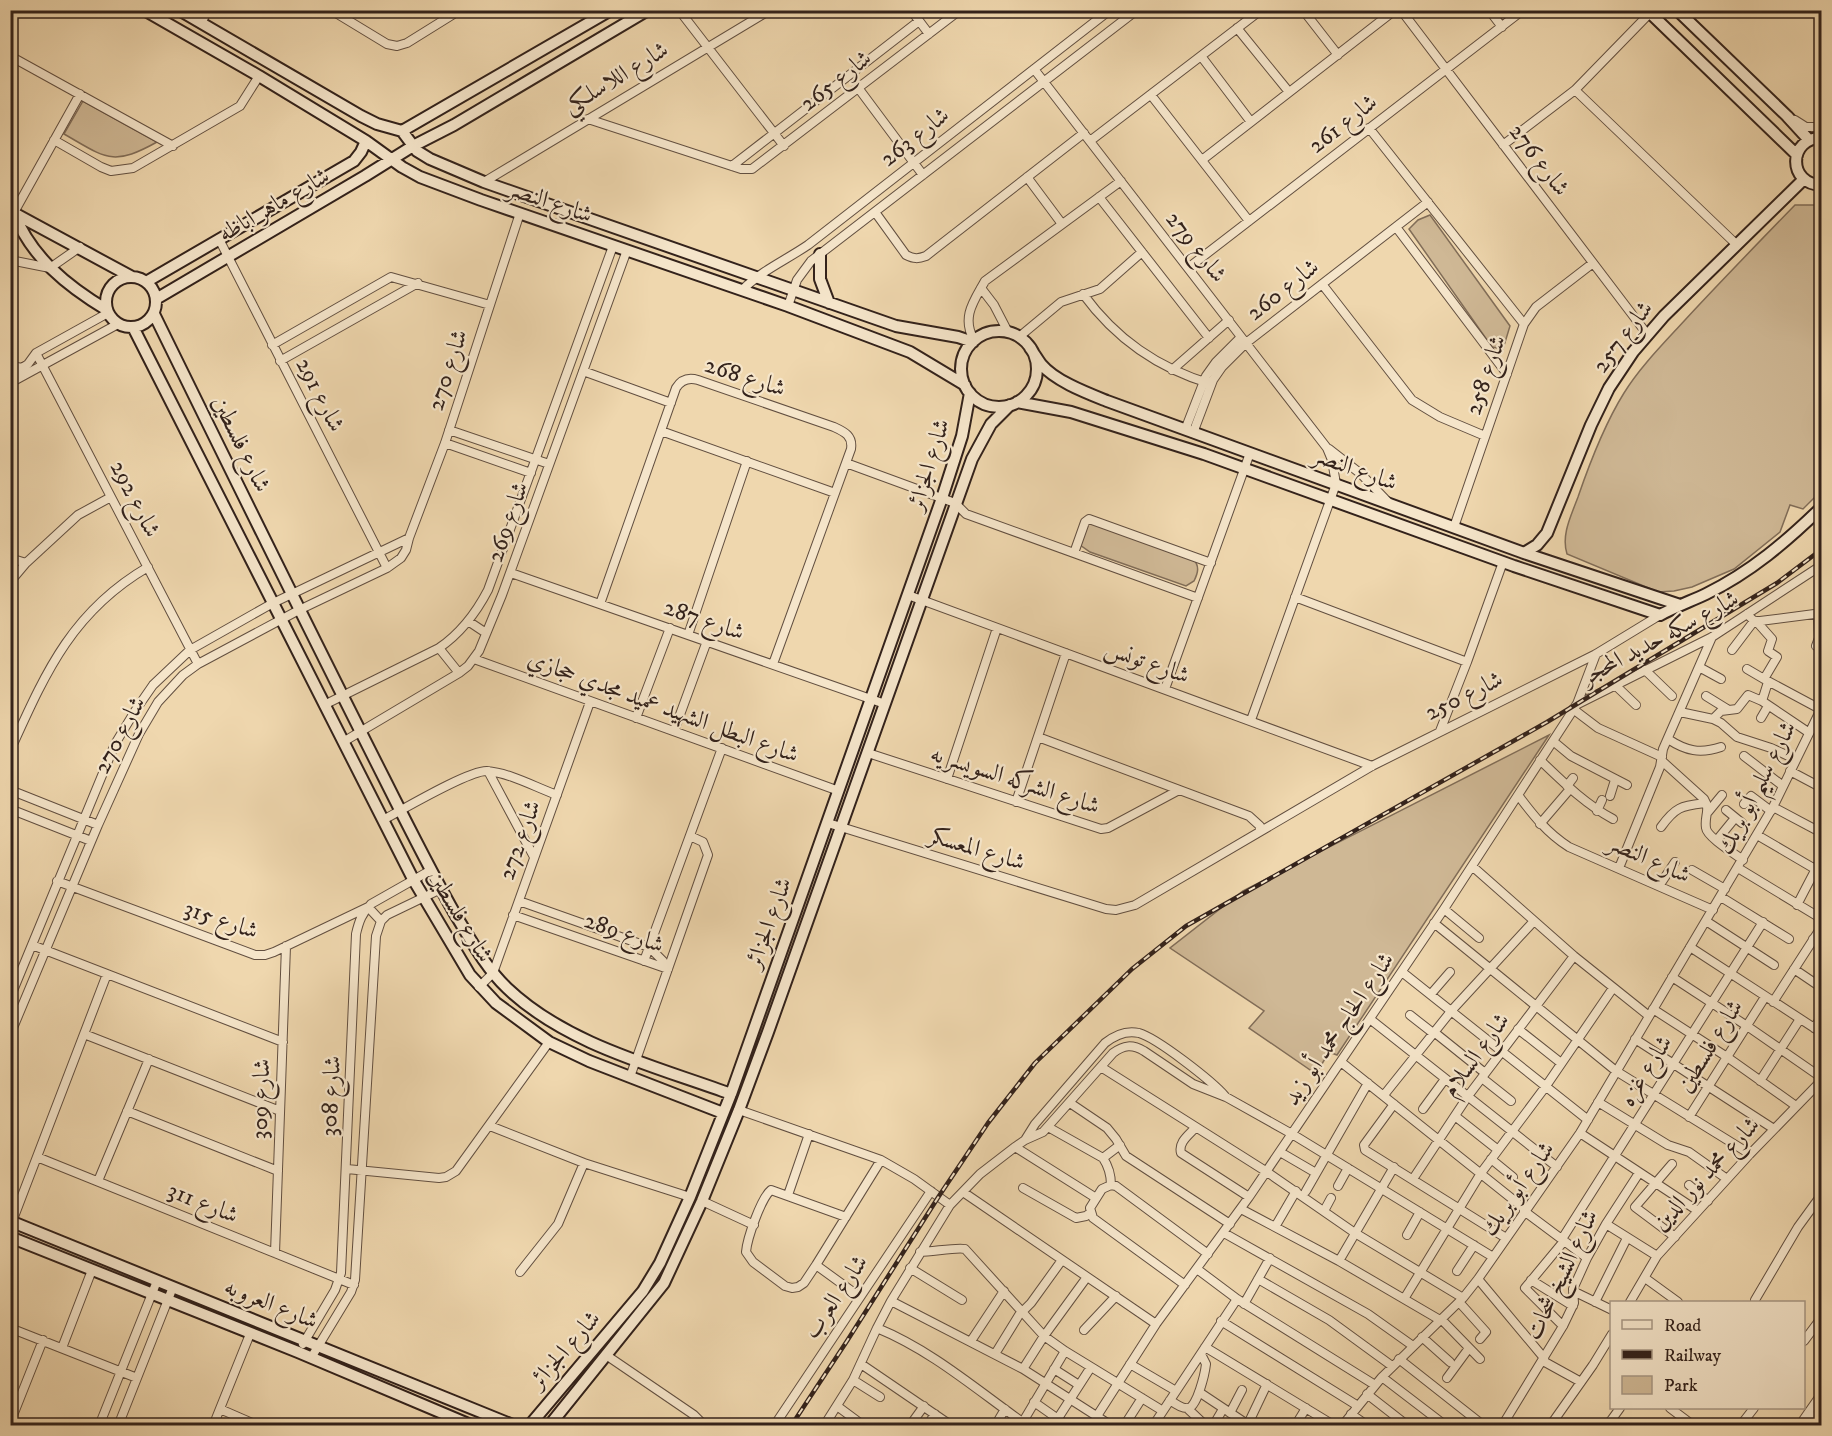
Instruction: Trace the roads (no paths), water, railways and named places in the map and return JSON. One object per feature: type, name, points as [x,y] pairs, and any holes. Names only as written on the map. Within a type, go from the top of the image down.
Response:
[{"type":"street","points":[[10,16],[13,10]]},
{"type":"street","name":"شارع النصر","points":[[144,10],[259,76],[420,177],[788,306],[910,352],[968,389]]},
{"type":"street","points":[[179,10],[361,116],[377,124],[402,131],[607,11]]},
{"type":"street","points":[[201,23],[208,10]]},
{"type":"street","points":[[331,10],[387,44],[397,46],[407,43],[460,10]]},
{"type":"street","name":"شارع اللاسلكي","points":[[413,146],[648,10]]},
{"type":"street","points":[[679,10],[706,48],[784,146]]},
{"type":"street","name":"شارع اللاسلكي","points":[[484,182],[770,10]]},
{"type":"street","points":[[911,10],[929,34]]},
{"type":"street","name":"شارع 265","points":[[588,119],[732,166],[752,170],[960,10]]},
{"type":"street","name":"شارع 263","points":[[742,290],[755,277],[792,257],[1110,10]]},
{"type":"street","name":"شارع 263","points":[[788,306],[803,270],[820,254],[1137,10]]},
{"type":"street","points":[[1090,141],[1261,10]]},
{"type":"street","points":[[1303,10],[1338,55]]},
{"type":"street","points":[[1202,160],[1395,10]]},
{"type":"street","name":"شارع 276","points":[[1401,10],[1647,334]]},
{"type":"street","points":[[1489,10],[1502,27]]},
{"type":"street","name":"شارع 261","points":[[1188,268],[1523,10]]},
{"type":"street","points":[[1677,10],[1809,140]]},
{"type":"street","points":[[1503,146],[1575,90],[1649,12],[1797,155]]},
{"type":"street","name":"شارع 265","points":[[732,166],[919,21]]},
{"type":"street","points":[[1238,28],[1289,92]]},
{"type":"street","points":[[10,56],[172,146]]},
{"type":"street","points":[[1201,56],[1251,122]]},
{"type":"street","name":"شارع 279","points":[[1034,69],[1327,448],[1332,460],[1336,484]]},
{"type":"street","points":[[54,140],[111,171],[133,168],[240,106],[259,76]]},
{"type":"street","points":[[859,89],[923,175]]},
{"type":"street","points":[[1575,90],[1736,244]]},
{"type":"street","points":[[12,214],[80,94]]},
{"type":"street","points":[[1151,94],[1249,221]]},
{"type":"street","points":[[445,106],[447,117],[454,124]]},
{"type":"street","points":[[1787,116],[1806,127],[1821,128]]},
{"type":"street","points":[[1369,128],[1524,324]]},
{"type":"street","name":"شارع النصر","points":[[402,131],[413,146],[430,159],[484,182],[896,326],[974,341]]},
{"type":"street","points":[[875,212],[906,255],[912,258],[926,256],[1084,133]]},
{"type":"street","points":[[1821,138],[1809,140],[1797,155],[1797,168],[1804,180],[1821,185]]},
{"type":"street","name":"شارع ماهر اباظه","points":[[146,282],[354,160],[366,141]]},
{"type":"street","name":"شارع ماهر اباظه","points":[[156,299],[413,146]]},
{"type":"street","points":[[420,177],[420,168],[425,161],[430,159]]},
{"type":"street","points":[[354,160],[365,165],[367,168],[365,176]]},
{"type":"street","points":[[1027,177],[1062,224]]},
{"type":"street","name":"شارع 257","points":[[1524,553],[1537,545],[1547,533],[1609,388],[1647,334],[1736,244],[1804,180]]},
{"type":"street","points":[[974,341],[969,331],[969,314],[981,288],[993,274],[1121,181]]},
{"type":"street","points":[[1099,197],[1209,338]]},
{"type":"street","name":"شارع 260","points":[[1189,431],[1207,383],[1244,340],[1322,284],[1428,202]]},
{"type":"street","name":"شارع 270","points":[[11,1032],[123,766],[147,718],[158,702],[183,675],[198,664],[281,619],[387,568],[401,558],[406,550],[445,442],[520,213]]},
{"type":"street","points":[[12,214],[80,247],[132,277],[146,282],[153,290],[156,299],[154,314],[147,322],[133,327],[118,324],[107,311],[86,298],[50,268],[28,243],[12,214]]},
{"type":"street","points":[[1396,227],[1507,374]]},
{"type":"street","name":"شارع 291","points":[[219,239],[387,568]]},
{"type":"street","name":"شارع 269","points":[[324,705],[439,648],[468,621],[488,590],[613,246]]},
{"type":"street","points":[[10,260],[50,268],[80,247]]},
{"type":"street","name":"شارع 269","points":[[343,742],[459,673],[474,659],[511,573],[627,250]]},
{"type":"street","points":[[981,288],[1013,334],[1030,348],[1035,357],[1036,378],[1032,388],[1014,404],[1002,407],[984,404],[968,389],[962,374],[962,362],[966,351],[974,341],[985,334],[996,331],[1013,334],[1061,302],[1100,289],[1142,252]]},
{"type":"street","points":[[820,254],[820,279],[829,303]]},
{"type":"street","name":"شارع 258","points":[[1454,527],[1524,324],[1536,307],[1593,263]]},
{"type":"street","points":[[107,311],[106,298],[111,287],[120,279],[132,277]]},
{"type":"street","points":[[272,345],[385,279],[396,277],[490,306]]},
{"type":"street","points":[[280,361],[418,283]]},
{"type":"street","points":[[1322,284],[1412,399],[1440,417],[1485,436]]},
{"type":"street","points":[[1083,294],[1098,315],[1146,356],[1172,370],[1207,383]]},
{"type":"street","points":[[10,376],[22,368],[36,352],[107,311]]},
{"type":"street","name":"شارع فلسطين","points":[[154,314],[291,594],[431,870],[476,949],[493,973],[526,1005],[577,1037],[731,1094]]},
{"type":"street","points":[[1172,370],[1229,320]]},
{"type":"street","points":[[10,383],[118,324]]},
{"type":"street","name":"شارع فلسطين","points":[[133,327],[413,879],[459,959],[479,987],[516,1019],[549,1042],[570,1053],[723,1113]]},
{"type":"street","name":"شارع النصر","points":[[1030,348],[1041,365],[1081,391],[1524,553],[1680,604]]},
{"type":"street","name":"شارع 292","points":[[36,352],[198,664]]},
{"type":"street","points":[[10,366],[22,368]]},
{"type":"street","points":[[583,370],[671,403]]},
{"type":"street","name":"شارع 268","points":[[600,604],[676,388],[682,381],[698,380],[846,432],[852,443],[846,463]]},
{"type":"street","name":"شارع الجزائر","points":[[529,1425],[643,1291],[660,1263],[690,1197],[731,1094],[942,498],[962,436],[968,389]]},
{"type":"street","name":"شارع النصر","points":[[1014,404],[1071,412],[1204,454],[1503,562],[1660,615]]},
{"type":"street","name":"شارع الجزائر","points":[[549,1425],[664,1283],[702,1201],[739,1110],[798,950],[972,459],[992,424],[1014,404]]},
{"type":"street","points":[[449,430],[549,464]]},
{"type":"street","points":[[661,431],[835,493]]},
{"type":"street","points":[[445,442],[531,472]]},
{"type":"street","name":"شارع 279","points":[[1327,448],[1361,474],[1391,504]]},
{"type":"street","points":[[1166,689],[1250,453]]},
{"type":"street","points":[[688,635],[747,461]]},
{"type":"street","points":[[773,664],[846,463],[955,503],[966,514],[1198,598]]},
{"type":"street","points":[[1251,720],[1336,484]]},
{"type":"street","points":[[10,582],[26,563],[78,515],[111,496]]},
{"type":"street","name":"شارع 250","points":[[1116,910],[1135,905],[1372,766],[1596,654],[1680,604],[1706,594],[1757,564],[1779,548],[1821,507]]},
{"type":"street","points":[[1074,553],[1085,522],[1089,519],[1211,562]]},
{"type":"street","name":"شارع 270","points":[[10,998],[108,760],[144,697],[190,650],[273,603],[409,538]]},
{"type":"street","points":[[10,558],[26,563]]},
{"type":"street","points":[[1440,731],[1503,562]]},
{"type":"street","name":"شارع سكه حديد المحجر","points":[[1575,707],[1712,636],[1821,565]]},
{"type":"street","points":[[10,751],[53,661],[71,635],[91,611],[118,586],[148,567]]},
{"type":"street","name":"شارع 287","points":[[511,573],[885,704]]},
{"type":"street","name":"شارع تونس","points":[[908,595],[1372,766]]},
{"type":"street","points":[[1295,597],[1467,662]]},
{"type":"street","points":[[1732,650],[1755,621],[1820,613],[1819,638],[1816,646]]},
{"type":"street","points":[[1747,614],[1772,639],[1768,651],[1777,657],[1766,680],[1765,703],[1761,718]]},
{"type":"street","points":[[468,621],[486,633]]},
{"type":"street","points":[[636,718],[670,628]]},
{"type":"street","points":[[947,779],[997,628]]},
{"type":"street","points":[[1618,868],[1668,739],[1712,636]]},
{"type":"street","points":[[674,731],[706,641]]},
{"type":"street","points":[[439,648],[459,673]]},
{"type":"street","points":[[1016,802],[1066,653]]},
{"type":"street","name":"شارع الحاج محمد أبو زيد","points":[[1097,1416],[1156,1324],[1267,1172],[1444,909],[1575,707],[1596,654]]},
{"type":"street","name":"شارع البطل الشهيد عميد مجدي حجازي","points":[[474,659],[839,791]]},
{"type":"street","points":[[1699,667],[1721,679]]},
{"type":"street","points":[[1747,669],[1821,708]]},
{"type":"street","points":[[1645,670],[1672,696]]},
{"type":"street","points":[[1615,685],[1636,705]]},
{"type":"street","points":[[1713,719],[1721,711],[1737,709],[1748,694],[1808,732]]},
{"type":"street","points":[[1707,696],[1726,709]]},
{"type":"street","name":"شارع 272","points":[[479,987],[493,973],[590,702]]},
{"type":"street","points":[[1575,707],[1598,728],[1662,759],[1707,807],[1707,832],[1743,860]]},
{"type":"street","name":"شارع سليم أبو بريك","points":[[1690,947],[1772,809],[1808,732],[1818,722],[1821,708]]},
{"type":"street","points":[[1680,712],[1713,719],[1737,737],[1796,759]]},
{"type":"street","points":[[1038,737],[1249,816],[1260,825],[1260,831]]},
{"type":"street","points":[[1668,739],[1680,747],[1693,751],[1707,752],[1721,747]]},
{"type":"street","points":[[1553,741],[1571,756],[1627,785]]},
{"type":"street","points":[[644,961],[722,748]]},
{"type":"street","name":"شارع الشركه السويسريه","points":[[868,753],[1101,830],[1179,790]]},
{"type":"street","points":[[1744,756],[1783,786]]},
{"type":"street","points":[[108,760],[123,766]]},
{"type":"street","points":[[1540,760],[1597,811],[1613,819]]},
{"type":"street","points":[[488,771],[534,857]]},
{"type":"street","points":[[383,820],[474,773],[488,771],[498,773],[556,795]]},
{"type":"street","points":[[1790,771],[1821,788]]},
{"type":"street","points":[[1540,824],[1569,787],[1573,778]]},
{"type":"street","points":[[1597,811],[1615,780]]},
{"type":"street","points":[[10,790],[98,825]]},
{"type":"street","name":"شارع النصر","points":[[1518,795],[1540,824],[1569,847],[1713,910]]},
{"type":"street","points":[[1661,827],[1670,814],[1680,807],[1707,807],[1722,795]]},
{"type":"street","points":[[1744,804],[1750,796],[1821,833]]},
{"type":"street","points":[[10,809],[91,841]]},
{"type":"street","points":[[1717,840],[1738,820],[1726,810]]},
{"type":"street","name":"شارع المعسكر","points":[[828,823],[1095,906],[1116,910]]},
{"type":"street","points":[[630,1077],[708,855],[703,842],[690,836]]},
{"type":"street","points":[[1757,836],[1819,864],[1797,904]]},
{"type":"street","points":[[1659,886],[1675,862]]},
{"type":"street","points":[[812,863],[827,867]]},
{"type":"street","points":[[1472,866],[1613,988],[1651,1013],[1692,1034],[1796,1106]]},
{"type":"street","points":[[1738,868],[1821,920]]},
{"type":"street","points":[[431,870],[368,907],[381,921],[394,911],[441,889]]},
{"type":"street","points":[[1692,870],[1789,939]]},
{"type":"street","name":"شارع 315","points":[[57,882],[255,955],[265,955],[368,907]]},
{"type":"street","name":"شارع 289","points":[[519,901],[649,947],[668,969]]},
{"type":"street","name":"شارع 308","points":[[298,1352],[340,1280],[347,1169],[356,934],[358,923],[368,907]]},
{"type":"street","points":[[1444,909],[1479,938]]},
{"type":"street","name":"شارع 289","points":[[513,915],[668,969]]},
{"type":"street","name":"شارع 308","points":[[311,1358],[354,1285],[370,1006],[376,936],[381,921]]},
{"type":"street","points":[[1384,1095],[1452,1010],[1534,921]]},
{"type":"street","points":[[1706,921],[1774,965]]},
{"type":"street","name":"شارع غزه","points":[[1531,1280],[1563,1240],[1763,922]]},
{"type":"street","points":[[1434,923],[1616,1071],[1750,1154]]},
{"type":"street","points":[[1773,1002],[1821,926]]},
{"type":"street","points":[[1813,939],[1821,945]]},
{"type":"street","points":[[32,945],[283,1042]]},
{"type":"street","name":"شارع 309","points":[[275,1253],[286,945]]},
{"type":"street","points":[[783,945],[798,950]]},
{"type":"street","points":[[1690,947],[1818,1031],[1821,1016]]},
{"type":"street","name":"شارع أبو بريك","points":[[1342,1425],[1392,1366],[1461,1300],[1478,1280],[1580,1133],[1690,947]]},
{"type":"street","name":"شارع السلام","points":[[1413,1179],[1468,1096],[1574,956]]},
{"type":"street","points":[[1794,969],[1821,988]]},
{"type":"street","points":[[1402,972],[1588,1120]]},
{"type":"street","points":[[1431,994],[1450,972]]},
{"type":"street","points":[[11,1222],[107,974]]},
{"type":"street","points":[[1672,977],[1747,1026],[1821,1079]]},
{"type":"street","points":[[1404,1299],[1481,1173],[1613,988]]},
{"type":"street","name":"شارع فلسطين","points":[[1689,1117],[1765,997]]},
{"type":"street","points":[[354,1005],[370,1006]]},
{"type":"street","points":[[516,1019],[526,1005]]},
{"type":"street","points":[[1410,1015],[1484,1075],[1511,1101]]},
{"type":"street","points":[[1370,1019],[1557,1167]]},
{"type":"street","points":[[1760,1081],[1800,1019]]},
{"type":"street","points":[[1518,1029],[1561,1063]]},
{"type":"street","points":[[1025,1140],[1035,1124],[1105,1042],[1115,1035],[1127,1032],[1140,1034],[1151,1040],[1209,1080],[1226,1097]]},
{"type":"street","points":[[84,1034],[280,1111]]},
{"type":"street","points":[[1635,1039],[1774,1130]]},
{"type":"street","points":[[347,1169],[446,1178],[456,1171],[549,1042]]},
{"type":"street","points":[[824,1425],[853,1380],[891,1301],[950,1205],[980,1174],[1025,1140],[1043,1132],[1120,1048],[1137,1047],[1193,1084],[1226,1097],[1292,1134],[1493,1257]]},
{"type":"street","points":[[98,1181],[149,1059]]},
{"type":"street","points":[[1341,1062],[1587,1258]]},
{"type":"street","points":[[351,1068],[367,1069]]},
{"type":"street","points":[[1101,1068],[1267,1172],[1355,1233],[1421,1272],[1461,1300],[1486,1332],[1480,1339]]},
{"type":"street","points":[[1423,1109],[1445,1079]]},
{"type":"street","name":"شارع محمد نور الدين","points":[[1631,1301],[1657,1256],[1821,1079]]},
{"type":"street","points":[[1306,1191],[1368,1083]]},
{"type":"street","points":[[1598,1102],[1668,1145],[1689,1152],[1727,1179]]},
{"type":"street","points":[[1070,1103],[1107,1128],[1126,1155],[1230,1224]]},
{"type":"street","points":[[1394,1104],[1363,1147],[1506,1238]]},
{"type":"street","points":[[739,1110],[880,1160],[950,1205]]},
{"type":"street","points":[[127,1111],[278,1171]]},
{"type":"street","points":[[1455,1116],[1498,1150]]},
{"type":"street","points":[[349,1125],[363,1126]]},
{"type":"street","points":[[489,1126],[584,1163],[690,1197]]},
{"type":"street","points":[[1048,1126],[1103,1158],[1111,1175],[1111,1185]]},
{"type":"street","points":[[1196,1127],[1181,1143],[1181,1153],[1249,1197]]},
{"type":"street","points":[[1580,1133],[1698,1211]]},
{"type":"street","points":[[788,1195],[809,1134]]},
{"type":"street","points":[[1103,1158],[1120,1145]]},
{"type":"street","points":[[1015,1147],[1096,1198]]},
{"type":"street","points":[[1280,1152],[1316,1173]]},
{"type":"street","name":"شارع 311","points":[[37,1157],[354,1285]]},
{"type":"street","points":[[1491,1159],[1513,1177]]},
{"type":"street","points":[[846,1217],[775,1190],[768,1192],[746,1245],[748,1258],[785,1286],[792,1288],[804,1283],[846,1217],[880,1160]]},
{"type":"street","points":[[520,1272],[558,1224],[584,1163]]},
{"type":"street","points":[[1672,1164],[1635,1207],[1675,1237]]},
{"type":"street","points":[[1339,1261],[1394,1167]]},
{"type":"street","points":[[1338,1186],[1348,1168]]},
{"type":"street","name":"شارع الشيخ شحات","points":[[1502,1425],[1563,1326],[1575,1299],[1573,1291],[1587,1258],[1605,1224],[1639,1173]]},
{"type":"street","points":[[1185,1285],[1097,1221],[1090,1213],[1090,1208],[1102,1189],[1111,1185],[1116,1186],[1208,1254]]},
{"type":"street","points":[[1689,1185],[1708,1201]]},
{"type":"street","points":[[1023,1188],[1076,1218],[1090,1213]]},
{"type":"street","name":"شارع العرب","points":[[774,1425],[931,1191]]},
{"type":"street","points":[[1275,1227],[1296,1191]]},
{"type":"street","points":[[963,1192],[1156,1324]]},
{"type":"street","points":[[1755,1300],[1798,1227],[1821,1194]]},
{"type":"street","points":[[1324,1211],[1331,1198]]},
{"type":"street","points":[[702,1201],[754,1225]]},
{"type":"street","points":[[1241,1209],[1339,1261],[1440,1320],[1480,1359]]},
{"type":"street","points":[[1407,1235],[1420,1212]]},
{"type":"street","name":"شارع العروبه","points":[[11,1222],[515,1425]]},
{"type":"street","points":[[1605,1224],[1657,1256]]},
{"type":"street","points":[[1224,1233],[1368,1314],[1413,1346]]},
{"type":"street","name":"شارع العروبه","points":[[10,1237],[473,1425]]},
{"type":"street","points":[[1595,1302],[1627,1238]]},
{"type":"street","points":[[1458,1271],[1474,1245]]},
{"type":"street","points":[[920,1252],[965,1249],[1044,1336],[1162,1411]]},
{"type":"street","points":[[1153,1425],[1221,1321],[1241,1301],[1270,1258]]},
{"type":"street","points":[[995,1354],[1023,1311],[1062,1260]]},
{"type":"street","points":[[816,1265],[860,1297]]},
{"type":"street","points":[[910,1268],[962,1300]]},
{"type":"street","points":[[1197,1269],[1241,1301],[1375,1385]]},
{"type":"street","points":[[62,1348],[92,1270]]},
{"type":"street","points":[[1023,1369],[1087,1277]]},
{"type":"street","points":[[1645,1278],[1677,1301]]},
{"type":"street","points":[[1258,1279],[1329,1320],[1392,1366]]},
{"type":"street","points":[[1478,1280],[1544,1359],[1581,1382]]},
{"type":"street","points":[[1563,1326],[1525,1289],[1531,1280],[1572,1306]]},
{"type":"street","points":[[99,1425],[157,1281]]},
{"type":"street","points":[[118,1425],[172,1287]]},
{"type":"street","points":[[971,1341],[1004,1291]]},
{"type":"street","points":[[1573,1291],[1610,1310]]},
{"type":"street","points":[[1084,1330],[1116,1296]]},
{"type":"street","points":[[891,1301],[1023,1369],[1112,1425]]},
{"type":"street","points":[[1805,1338],[1821,1317]]},
{"type":"street","points":[[1221,1321],[1358,1406]]},
{"type":"street","points":[[10,1328],[137,1378]]},
{"type":"street","points":[[877,1328],[925,1352],[1024,1424],[1034,1402],[1065,1351]]},
{"type":"street","points":[[213,1425],[250,1334]]},
{"type":"street","points":[[1551,1425],[1610,1336]]},
{"type":"street","points":[[1422,1337],[1450,1362]]},
{"type":"street","points":[[10,1423],[43,1340]]},
{"type":"street","points":[[1447,1378],[1469,1348]]},
{"type":"street","points":[[1203,1350],[1267,1384],[1335,1425]]},
{"type":"street","points":[[1187,1408],[1191,1408],[1196,1403],[1206,1364],[1203,1350]]},
{"type":"street","points":[[606,1355],[694,1415],[705,1425]]},
{"type":"street","points":[[1399,1359],[1484,1425]]},
{"type":"street","points":[[861,1364],[952,1425]]},
{"type":"street","points":[[1130,1364],[1176,1391]]},
{"type":"street","points":[[1055,1422],[1091,1367]]},
{"type":"street","points":[[1054,1369],[1079,1385]]},
{"type":"street","points":[[1382,1377],[1446,1425]]},
{"type":"street","points":[[853,1380],[880,1397]]},
{"type":"street","points":[[1198,1392],[1246,1424],[1267,1384]]},
{"type":"street","points":[[1213,1425],[1242,1390]]},
{"type":"street","points":[[1367,1394],[1408,1425]]},
{"type":"street","points":[[1799,1425],[1821,1395]]},
{"type":"street","points":[[1124,1425],[1142,1398]]},
{"type":"street","points":[[1170,1400],[1187,1408],[1206,1425]]},
{"type":"street","points":[[1034,1402],[1055,1422],[1068,1425]]},
{"type":"street","points":[[837,1406],[864,1425]]},
{"type":"street","points":[[912,1424],[924,1407]]},
{"type":"street","points":[[1295,1425],[1306,1408]]},
{"type":"street","points":[[220,1409],[259,1425]]},
{"type":"street","points":[[995,1425],[1005,1409]]},
{"type":"street","points":[[1619,1409],[1609,1423],[1619,1425]]},
{"type":"street","points":[[1673,1409],[1694,1425]]},
{"type":"street","points":[[1740,1425],[1752,1409]]},
{"type":"street","points":[[1808,1413],[1821,1422]]},
{"type":"street","points":[[927,1425],[935,1414]]},
{"type":"street","points":[[1351,1414],[1368,1425]]},
{"type":"railway","points":[[791,1426],[988,1123],[1035,1063],[1132,969],[1186,926],[1547,722],[1777,583],[1822,549]]}]
